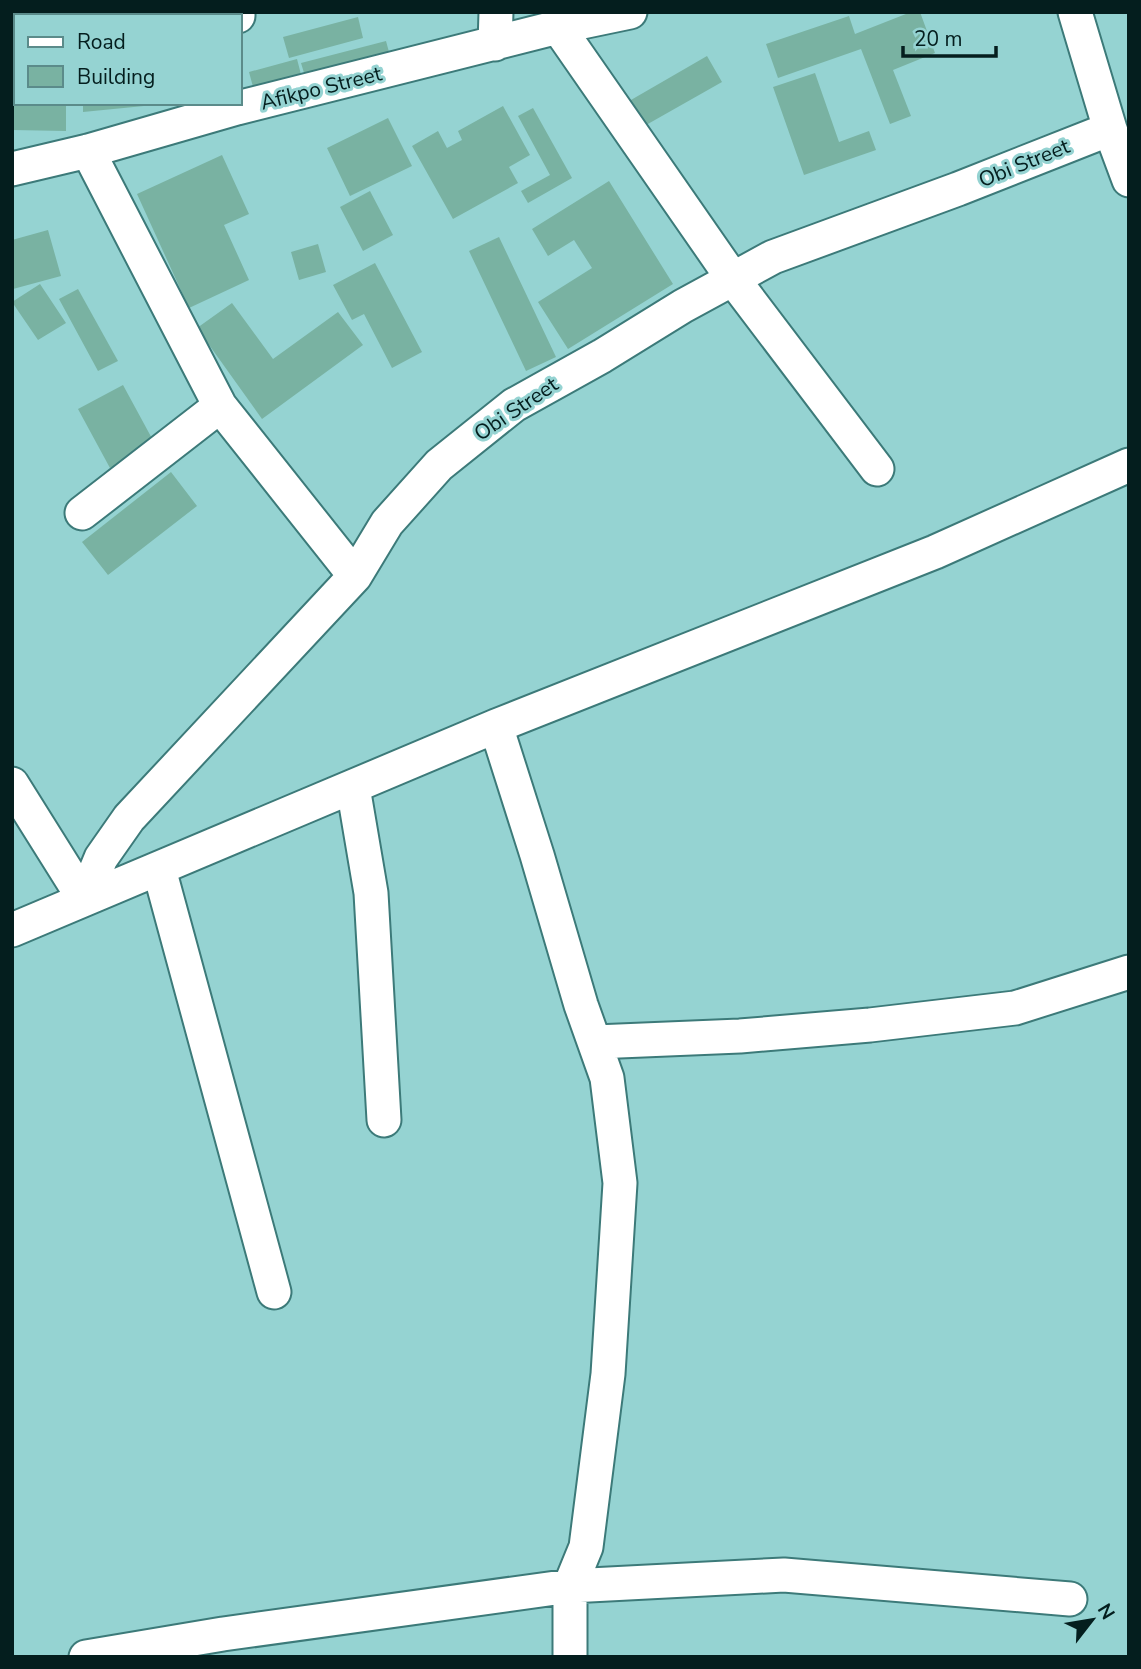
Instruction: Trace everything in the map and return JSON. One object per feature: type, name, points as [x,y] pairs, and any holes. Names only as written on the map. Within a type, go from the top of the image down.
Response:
[{"type":"street","name":"Afikpo Street","points":[[242,104],[496,28],[558,27],[630,12]]},
{"type":"street","points":[[1075,12],[1110,129],[1129,180]]},
{"type":"street","points":[[558,27],[733,279],[877,469]]},
{"type":"street","name":"Afikpo Street","points":[[12,169],[88,151],[237,106]]},
{"type":"street","name":"Obi Street","points":[[84,899],[102,858],[129,818],[355,576],[387,523],[439,465],[514,405],[772,257],[958,190],[1110,129]]},
{"type":"street","points":[[88,151],[220,406],[355,576]]},
{"type":"street","points":[[82,513],[220,406]]},
{"type":"street","points":[[12,930],[496,726],[935,552],[1129,465]]},
{"type":"street","points":[[496,726],[607,1078],[620,1183],[608,1374],[586,1547],[570,1587],[570,1657]]},
{"type":"street","points":[[12,784],[84,899]]},
{"type":"street","points":[[353,787],[371,893],[384,1120]]},
{"type":"street","points":[[159,869],[274,1292]]},
{"type":"street","points":[[594,1042],[753,1035],[1015,1008],[1129,972]]},
{"type":"street","points":[[86,1657],[223,1634],[570,1587],[784,1575],[1070,1598]]},
{"type":"building","points":[[38,12],[151,12],[151,14]]},
{"type":"building","points":[[164,12],[206,12],[206,14]]},
{"type":"building","points":[[911,12],[920,12],[935,53],[893,70],[911,116],[890,124],[861,49],[778,78],[766,44],[849,16],[855,34]]},
{"type":"building","points":[[358,17],[363,38],[289,58],[283,37]]},
{"type":"building","points":[[14,36],[14,105],[66,105],[66,131],[12,130]]},
{"type":"building","points":[[386,41],[392,63],[308,86],[301,63]]},
{"type":"building","points":[[707,56],[722,82],[639,129],[624,104]]},
{"type":"building","points":[[297,59],[304,86],[256,98],[249,72]]},
{"type":"building","points":[[815,73],[839,142],[869,131],[876,150],[804,175],[773,87]]},
{"type":"building","points":[[83,105],[154,105],[83,112]]},
{"type":"building","points":[[503,106],[530,155],[509,167],[518,183],[453,219],[412,146],[438,131],[447,148],[462,140],[458,131]]},
{"type":"building","points":[[533,108],[572,178],[528,203],[521,191],[550,175],[518,116]]},
{"type":"building","points":[[388,118],[412,166],[350,196],[327,148]]},
{"type":"building","points":[[222,155],[249,214],[224,225],[249,280],[189,308],[137,194]]},
{"type":"building","points":[[609,181],[673,284],[568,349],[538,302],[592,268],[574,240],[548,256],[532,229]]},
{"type":"building","points":[[370,191],[393,235],[363,251],[340,207]]},
{"type":"building","points":[[48,230],[61,276],[13,289],[12,240]]},
{"type":"building","points":[[499,237],[556,357],[526,371],[469,251]]},
{"type":"building","points":[[318,244],[326,272],[299,280],[291,252]]},
{"type":"building","points":[[375,263],[422,352],[392,368],[364,314],[352,320],[333,285]]},
{"type":"building","points":[[40,284],[66,323],[38,340],[12,302]]},
{"type":"building","points":[[78,289],[118,361],[98,371],[59,299]]},
{"type":"building","points":[[232,303],[273,359],[338,312],[363,345],[262,419],[197,328]]},
{"type":"building","points":[[123,385],[155,444],[110,468],[78,409]]},
{"type":"building","points":[[171,472],[197,506],[108,575],[82,542]]}]
